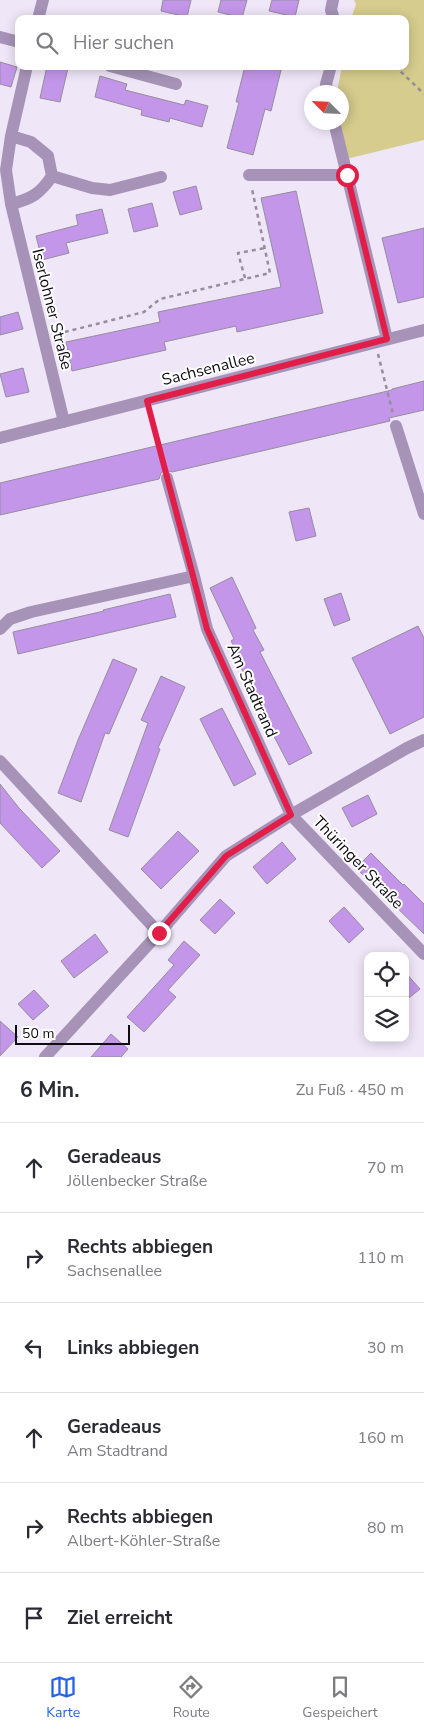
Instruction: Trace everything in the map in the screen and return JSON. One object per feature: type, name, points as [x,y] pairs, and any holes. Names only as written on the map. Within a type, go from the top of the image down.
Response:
[{"type":"street","points":[[39,15],[43,0]]},
{"type":"street","points":[[333,0],[331,10],[333,15]]},
{"type":"street","points":[[0,37],[15,41]]},
{"type":"street","name":"Iserlohner Straße","points":[[26,70],[11,136],[6,170],[11,204],[64,422]]},
{"type":"street","points":[[125,70],[176,84]]},
{"type":"street","points":[[326,85],[330,70]]},
{"type":"street","points":[[336,130],[387,339]]},
{"type":"street","points":[[11,136],[31,142],[48,156],[52,176],[44,189],[28,199],[11,204]]},
{"type":"street","points":[[249,175],[347,175]]},
{"type":"street","points":[[52,176],[92,188],[110,190],[161,177]]},
{"type":"street","name":"Sachsenallee","points":[[0,438],[424,330]]},
{"type":"street","points":[[396,426],[424,514]]},
{"type":"street","name":"Am Stadtrand","points":[[167,478],[207,629],[291,815]]},
{"type":"street","points":[[0,629],[10,619],[31,612],[194,576]]},
{"type":"street","points":[[45,1057],[159,933],[226,856],[291,815],[424,740]]},
{"type":"street","points":[[0,761],[159,933]]},
{"type":"street","name":"Thüringer Straße","points":[[291,815],[424,954]]},
{"type":"path","points":[[399,70],[424,94]]},
{"type":"path","points":[[43,338],[144,312],[160,299],[270,273],[249,175]]},
{"type":"path","points":[[245,279],[238,253],[265,248]]},
{"type":"path","points":[[374,342],[396,426]]},
{"type":"path","points":[[147,401],[167,478]]},
{"type":"shaded area","points":[[354,0],[424,0],[424,140],[342,160],[340,130],[349,130],[349,85],[338,85],[341,70],[409,70],[409,15],[352,15],[356,4]]},
{"type":"building","points":[[163,0],[191,0],[187,15],[161,11]]},
{"type":"building","points":[[221,0],[247,0],[243,15],[230,15],[218,12]]},
{"type":"building","points":[[272,0],[299,0],[295,15],[269,11]]},
{"type":"building","points":[[0,62],[15,66],[16,70],[11,87],[0,84]]},
{"type":"building","points":[[46,70],[68,70],[60,102],[40,98]]},
{"type":"building","points":[[244,70],[281,70],[271,111],[265,109],[253,155],[227,148],[239,102],[236,102]]},
{"type":"building","points":[[100,76],[127,84],[125,90],[184,105],[186,100],[208,106],[202,127],[170,118],[169,122],[141,115],[142,110],[95,97]]},
{"type":"building","points":[[196,186],[202,209],[180,215],[173,192]]},
{"type":"building","points":[[296,191],[323,313],[237,332],[236,326],[164,342],[166,350],[72,371],[66,342],[160,322],[158,312],[281,287],[261,198]]},
{"type":"building","points":[[152,203],[158,226],[134,232],[128,209]]},
{"type":"building","points":[[102,209],[108,233],[66,243],[69,253],[42,260],[36,236],[78,225],[76,215]]},
{"type":"building","points":[[424,228],[424,297],[398,303],[382,238]]},
{"type":"building","points":[[18,312],[23,329],[0,335],[0,317]]},
{"type":"building","points":[[23,368],[29,392],[6,397],[0,374]]},
{"type":"building","points":[[424,381],[424,410],[389,418],[390,421],[172,472],[165,470],[161,473],[159,479],[0,515],[0,483]]},
{"type":"building","points":[[309,508],[316,536],[296,541],[289,512]]},
{"type":"building","points":[[232,577],[256,628],[253,630],[264,650],[260,652],[312,753],[289,765],[256,702],[258,700],[239,664],[242,662],[231,641],[234,639],[210,588]]},
{"type":"building","points":[[341,593],[350,620],[334,626],[324,599]]},
{"type":"building","points":[[170,594],[176,617],[18,654],[13,632]]},
{"type":"building","points":[[418,626],[424,638],[424,717],[390,734],[352,658]]},
{"type":"building","points":[[113,659],[137,669],[109,734],[105,733],[81,802],[58,793],[78,740]]},
{"type":"building","points":[[161,676],[185,687],[158,748],[160,749],[128,837],[109,830],[148,723],[141,720]]},
{"type":"building","points":[[222,708],[256,774],[234,786],[200,719]]},
{"type":"building","points":[[0,784],[19,808],[60,851],[42,868],[0,823]]},
{"type":"building","points":[[368,795],[377,814],[352,827],[342,808]]},
{"type":"building","points":[[178,831],[199,851],[161,889],[141,869]]},
{"type":"building","points":[[282,842],[296,859],[267,884],[253,867]]},
{"type":"building","points":[[371,853],[424,904],[424,934],[356,868]]},
{"type":"building","points":[[220,899],[235,913],[215,934],[200,920]]},
{"type":"building","points":[[344,907],[364,929],[349,943],[329,921]]},
{"type":"building","points":[[95,934],[108,952],[74,978],[61,961]]},
{"type":"building","points":[[184,941],[200,955],[168,990],[176,997],[144,1032],[127,1017],[174,965],[168,960]]},
{"type":"building","points":[[409,977],[420,989],[409,998]]},
{"type":"building","points":[[34,990],[49,1006],[33,1020],[18,1004]]},
{"type":"building","points":[[0,1021],[18,1037],[0,1056]]},
{"type":"building","points":[[111,1034],[128,1049],[121,1057],[91,1057]]},
{"type":"route","points":[[159,933],[226,856],[291,815],[207,629],[147,401],[387,339],[347,175]]}]
